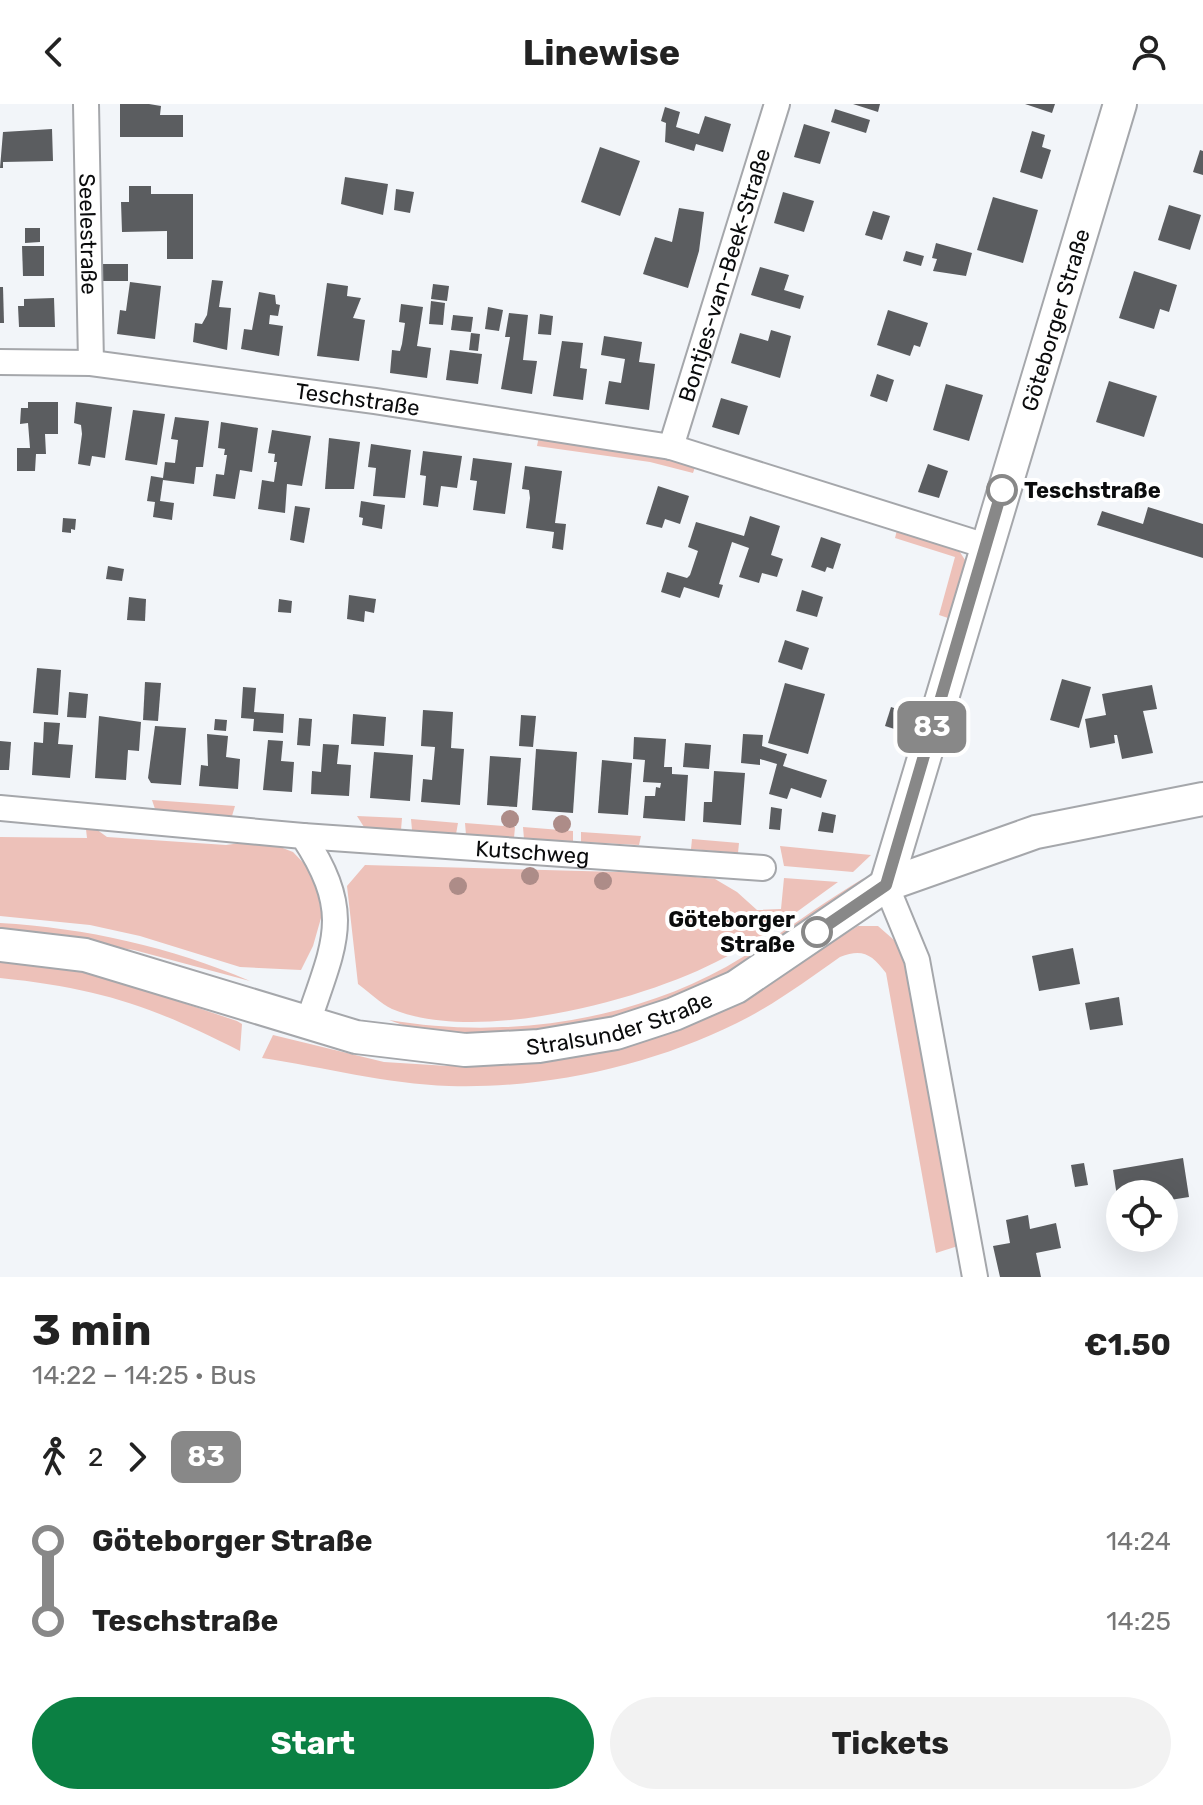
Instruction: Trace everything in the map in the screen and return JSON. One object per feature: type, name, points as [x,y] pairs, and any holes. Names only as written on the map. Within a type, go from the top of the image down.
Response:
[{"type":"street","name":"Seelestraße","points":[[86,104],[91,363]]},
{"type":"street","name":"Bontjes-van-Beek-Straße","points":[[671,447],[777,104]]},
{"type":"street","name":"Göteborger Straße","points":[[886,885],[1120,104]]},
{"type":"street","name":"Teschstraße","points":[[0,362],[91,363],[375,401],[671,447],[986,546]]},
{"type":"street","name":"Stralsunder Straße","points":[[0,945],[85,955],[356,1037],[465,1050],[539,1046],[616,1033],[674,1014],[736,987],[886,885],[1036,832],[1203,799]]},
{"type":"street","name":"Kutschweg","points":[[0,808],[303,836],[763,868]]},
{"type":"street","points":[[303,836],[326,870],[335,903],[335,936],[308,1022]]},
{"type":"street","points":[[886,885],[917,960],[975,1277]]},
{"type":"shaded area","points":[[539,436],[652,455],[695,467],[693,473],[650,462],[537,446]]},
{"type":"shaded area","points":[[897,530],[958,549],[965,560],[951,619],[939,615],[955,557],[895,538]]},
{"type":"shaded area","points":[[152,800],[235,806],[232,816],[155,809]]},
{"type":"shaded area","points":[[357,816],[402,818],[401,830],[364,827]]},
{"type":"shaded area","points":[[411,819],[458,823],[456,834],[412,830]]},
{"type":"shaded area","points":[[85,821],[107,837],[226,845],[262,840],[293,852],[315,875],[323,911],[313,946],[301,970],[240,967],[140,936],[90,925],[0,916],[0,837],[87,838]]},
{"type":"shaded area","points":[[465,823],[515,827],[514,838],[466,835]]},
{"type":"shaded area","points":[[523,827],[573,831],[573,841],[524,839]]},
{"type":"shaded area","points":[[581,832],[641,836],[639,845],[581,842]]},
{"type":"shaded area","points":[[692,839],[739,843],[738,853],[691,849]]},
{"type":"shaded area","points":[[780,846],[871,855],[853,872],[784,866]]},
{"type":"shaded area","points":[[365,865],[655,873],[715,879],[737,892],[757,910],[781,909],[784,878],[838,882],[748,945],[683,977],[601,1004],[556,1014],[467,1022],[427,1019],[392,1009],[358,984],[347,886]]},
{"type":"shaded area","points":[[864,878],[852,891],[742,966],[689,992],[649,1007],[560,1030],[514,1036],[470,1036],[428,1031],[389,1020],[475,1028],[518,1026],[562,1022],[646,1002],[726,967]]},
{"type":"shaded area","points":[[0,923],[64,929],[128,941],[190,958],[250,981],[134,950],[0,930]]},
{"type":"shaded area","points":[[858,926],[878,926],[894,940],[905,958],[958,1246],[936,1253],[886,973],[866,954],[840,957],[764,1008],[704,1038],[633,1063],[560,1079],[486,1086],[426,1085],[262,1058],[273,1035],[384,1062],[448,1066],[512,1063],[730,1006]]},
{"type":"shaded area","points":[[0,959],[88,971],[237,1021],[242,1024],[240,1051],[179,1022],[124,1001],[66,987],[0,978]]},
{"type":"building","points":[[120,104],[161,106],[160,115],[183,115],[183,137],[120,137]]},
{"type":"building","points":[[853,104],[880,104],[878,112]]},
{"type":"building","points":[[1025,104],[1055,104],[1052,113]]},
{"type":"building","points":[[665,107],[680,112],[676,127],[699,134],[705,116],[731,124],[723,152],[696,144],[694,151],[665,142],[666,123],[661,121]]},
{"type":"building","points":[[835,109],[870,120],[866,133],[831,122]]},
{"type":"building","points":[[804,124],[830,132],[820,164],[794,157]]},
{"type":"building","points":[[52,129],[53,161],[3,162],[3,168],[0,168],[3,132]]},
{"type":"building","points":[[1032,131],[1045,135],[1042,147],[1051,150],[1042,179],[1020,172]]},
{"type":"building","points":[[600,147],[640,161],[620,216],[581,202]]},
{"type":"building","points":[[1200,150],[1203,151],[1203,175],[1193,172]]},
{"type":"building","points":[[345,177],[388,184],[383,215],[341,204]]},
{"type":"building","points":[[129,186],[151,186],[151,194],[193,194],[193,259],[167,259],[167,231],[122,232],[121,202],[129,202]]},
{"type":"building","points":[[396,189],[414,192],[410,213],[394,210]]},
{"type":"building","points":[[783,192],[814,201],[804,232],[774,223]]},
{"type":"building","points":[[993,197],[1038,210],[1023,263],[977,250]]},
{"type":"building","points":[[1169,205],[1201,215],[1190,250],[1158,240]]},
{"type":"building","points":[[679,208],[704,212],[699,251],[688,288],[643,274],[655,237],[672,242]]},
{"type":"building","points":[[873,211],[890,216],[882,240],[865,235]]},
{"type":"building","points":[[25,228],[40,228],[40,242],[25,243]]},
{"type":"building","points":[[936,243],[972,253],[966,276],[933,271],[937,259],[932,258]]},
{"type":"building","points":[[22,246],[44,246],[44,276],[23,276]]},
{"type":"building","points":[[906,251],[924,256],[921,266],[903,261]]},
{"type":"building","points":[[102,264],[128,264],[128,281],[102,281]]},
{"type":"building","points":[[760,267],[789,275],[784,290],[804,296],[800,309],[751,295]]},
{"type":"building","points":[[1134,271],[1177,285],[1169,312],[1160,309],[1154,329],[1119,318]]},
{"type":"building","points":[[212,280],[223,281],[219,307],[231,308],[227,350],[193,342],[195,323],[202,324],[207,315]]},
{"type":"building","points":[[130,282],[161,286],[155,339],[117,334],[120,310],[126,311]]},
{"type":"building","points":[[327,283],[348,286],[347,296],[361,298],[353,318],[365,320],[359,361],[317,356]]},
{"type":"building","points":[[433,284],[449,286],[447,301],[431,299]]},
{"type":"building","points":[[0,287],[3,287],[4,323],[0,323]]},
{"type":"building","points":[[259,292],[275,295],[276,304],[280,305],[278,316],[270,315],[269,324],[283,326],[279,356],[241,349],[244,329],[252,330]]},
{"type":"building","points":[[54,298],[55,327],[19,327],[18,306],[24,306],[24,299]]},
{"type":"building","points":[[431,301],[445,303],[443,325],[429,324]]},
{"type":"building","points":[[401,304],[423,307],[417,346],[431,348],[427,378],[390,373],[392,350],[400,351],[402,344],[405,323],[399,322]]},
{"type":"building","points":[[488,307],[503,310],[499,331],[485,329]]},
{"type":"building","points":[[888,310],[928,323],[920,347],[914,345],[910,356],[877,345]]},
{"type":"building","points":[[509,313],[528,315],[523,360],[537,361],[532,394],[501,389],[510,337],[505,337]]},
{"type":"building","points":[[540,314],[553,316],[551,335],[538,334]]},
{"type":"building","points":[[453,315],[473,317],[471,332],[451,330]]},
{"type":"building","points":[[771,330],[791,336],[780,378],[731,363],[740,333],[768,341]]},
{"type":"building","points":[[471,333],[480,334],[478,351],[469,350]]},
{"type":"building","points":[[604,336],[642,342],[639,362],[655,364],[649,410],[605,404],[609,381],[621,383],[625,359],[601,355]]},
{"type":"building","points":[[562,341],[583,343],[580,368],[587,369],[583,400],[553,396]]},
{"type":"building","points":[[450,350],[482,354],[478,384],[446,380]]},
{"type":"building","points":[[877,374],[894,380],[887,402],[870,396]]},
{"type":"building","points":[[1109,381],[1157,396],[1144,437],[1096,422]]},
{"type":"building","points":[[946,384],[983,395],[969,441],[933,430]]},
{"type":"building","points":[[721,398],[748,406],[739,435],[712,427]]},
{"type":"building","points":[[28,402],[58,402],[58,434],[45,434],[46,454],[36,454],[35,471],[17,471],[17,448],[30,448],[28,423],[20,424],[21,408],[28,408]]},
{"type":"building","points":[[76,402],[112,407],[105,458],[92,456],[90,466],[78,464],[82,434],[81,425],[74,423]]},
{"type":"building","points":[[133,410],[165,414],[157,465],[125,460]]},
{"type":"building","points":[[175,417],[209,421],[203,467],[196,467],[194,484],[163,480],[160,501],[174,503],[172,520],[153,517],[155,502],[147,501],[151,476],[163,478],[165,462],[175,463],[178,440],[171,439]]},
{"type":"building","points":[[221,422],[258,428],[252,472],[240,470],[235,499],[213,496],[216,474],[224,475],[227,455],[224,455],[225,449],[218,448]]},
{"type":"building","points":[[272,430],[311,436],[302,486],[287,484],[285,513],[258,509],[262,480],[274,482],[277,462],[274,462],[275,454],[268,453]]},
{"type":"building","points":[[329,438],[360,442],[354,489],[325,489]]},
{"type":"building","points":[[371,444],[411,450],[405,498],[373,496],[376,468],[368,467]]},
{"type":"building","points":[[423,451],[462,456],[457,488],[441,486],[438,507],[423,505],[426,476],[420,475]]},
{"type":"building","points":[[473,458],[512,463],[505,514],[473,510],[477,481],[470,480]]},
{"type":"building","points":[[928,464],[948,471],[939,498],[918,492]]},
{"type":"building","points":[[525,466],[562,471],[555,523],[566,524],[563,550],[552,548],[554,532],[526,528],[530,498],[529,490],[522,489]]},
{"type":"building","points":[[658,486],[689,496],[680,524],[665,519],[662,528],[646,524]]},
{"type":"building","points":[[361,501],[385,505],[382,529],[362,525],[363,518],[359,517]]},
{"type":"building","points":[[295,506],[310,508],[304,543],[290,540]]},
{"type":"building","points":[[1148,507],[1203,524],[1203,558],[1097,525],[1102,511],[1143,524]]},
{"type":"building","points":[[750,516],[780,526],[771,555],[783,559],[777,577],[762,573],[759,583],[739,577],[749,548],[732,542],[719,584],[723,585],[719,598],[684,587],[680,598],[661,592],[667,572],[687,578],[690,575],[698,551],[688,547],[696,522],[744,536]]},
{"type":"building","points":[[63,518],[76,519],[75,530],[71,529],[71,533],[62,532]]},
{"type":"building","points":[[821,537],[841,544],[833,569],[827,567],[825,572],[811,567]]},
{"type":"building","points":[[108,566],[124,569],[122,581],[106,579]]},
{"type":"building","points":[[802,590],[823,597],[817,617],[796,611]]},
{"type":"building","points":[[349,595],[376,599],[374,613],[365,611],[364,622],[347,619]]},
{"type":"building","points":[[129,597],[146,599],[145,621],[127,620]]},
{"type":"building","points":[[279,599],[292,601],[291,613],[278,612]]},
{"type":"building","points":[[785,640],[809,648],[802,670],[778,662]]},
{"type":"building","points":[[37,668],[61,670],[58,715],[33,713]]},
{"type":"building","points":[[1062,679],[1091,687],[1079,728],[1050,720]]},
{"type":"building","points":[[145,682],[161,683],[158,721],[143,720]]},
{"type":"building","points":[[785,683],[825,694],[808,754],[768,743]]},
{"type":"building","points":[[1152,685],[1157,709],[1143,711],[1153,753],[1122,759],[1117,735],[1114,735],[1115,743],[1090,748],[1085,719],[1106,715],[1102,694]]},
{"type":"building","points":[[243,687],[256,688],[254,712],[284,714],[283,733],[253,731],[254,719],[241,718]]},
{"type":"building","points":[[69,692],[88,694],[86,718],[67,717]]},
{"type":"building","points":[[891,707],[909,713],[904,732],[885,726]]},
{"type":"building","points":[[423,710],[453,712],[451,748],[464,749],[460,805],[421,802],[423,779],[432,780],[435,747],[421,746]]},
{"type":"building","points":[[353,714],[386,717],[384,746],[351,744]]},
{"type":"building","points":[[521,715],[536,716],[533,747],[519,746]]},
{"type":"building","points":[[99,716],[141,722],[139,751],[128,750],[126,780],[95,778]]},
{"type":"building","points":[[299,718],[312,719],[310,746],[297,745]]},
{"type":"building","points":[[215,719],[227,720],[226,731],[214,730]]},
{"type":"building","points":[[44,722],[60,723],[58,744],[73,745],[70,778],[32,775],[34,742],[43,743]]},
{"type":"building","points":[[155,726],[186,728],[181,785],[151,783],[148,778]]},
{"type":"building","points":[[207,734],[228,736],[226,757],[240,759],[238,789],[199,786],[201,765],[208,766]]},
{"type":"building","points":[[743,734],[763,735],[762,746],[787,754],[783,766],[827,780],[821,798],[791,788],[787,799],[769,794],[777,764],[760,759],[760,765],[741,763]]},
{"type":"building","points":[[634,737],[666,739],[664,767],[672,767],[672,774],[688,775],[685,821],[643,818],[645,796],[655,796],[656,787],[660,788],[661,783],[643,782],[645,760],[633,759]]},
{"type":"building","points":[[268,740],[283,741],[281,761],[294,762],[292,792],[263,790]]},
{"type":"building","points":[[0,741],[11,742],[9,770],[0,770]]},
{"type":"building","points":[[685,743],[711,745],[709,769],[683,767]]},
{"type":"building","points":[[323,744],[339,745],[337,764],[351,765],[349,796],[311,794],[312,771],[321,772]]},
{"type":"building","points":[[536,749],[577,752],[573,813],[532,810]]},
{"type":"building","points":[[374,752],[413,755],[410,801],[370,798]]},
{"type":"building","points":[[490,756],[521,758],[517,807],[487,805]]},
{"type":"building","points":[[602,760],[632,763],[628,815],[598,813]]},
{"type":"building","points":[[714,771],[745,773],[741,825],[703,822],[704,802],[712,802]]},
{"type":"building","points":[[771,807],[782,809],[780,830],[769,829]]},
{"type":"building","points":[[822,812],[836,815],[833,833],[818,831]]},
{"type":"building","points":[[1073,948],[1080,984],[1039,991],[1032,956]]},
{"type":"building","points":[[1119,997],[1123,1025],[1090,1030],[1085,1003]]},
{"type":"building","points":[[1183,1158],[1189,1197],[1178,1199],[1178,1180],[1115,1180],[1113,1170]]},
{"type":"building","points":[[1084,1163],[1088,1185],[1075,1187],[1071,1165]]},
{"type":"building","points":[[1028,1215],[1030,1229],[1056,1223],[1061,1248],[1036,1253],[1041,1277],[1000,1277],[993,1246],[1010,1243],[1006,1220]]},
{"type":"bus line","name":"83","points":[[817,932],[886,885],[1002,490]]},
{"type":"place","name":"Teschstraße","points":[[1002,490]]},
{"type":"place","name":"Göteborger Straße","points":[[817,932]]}]
